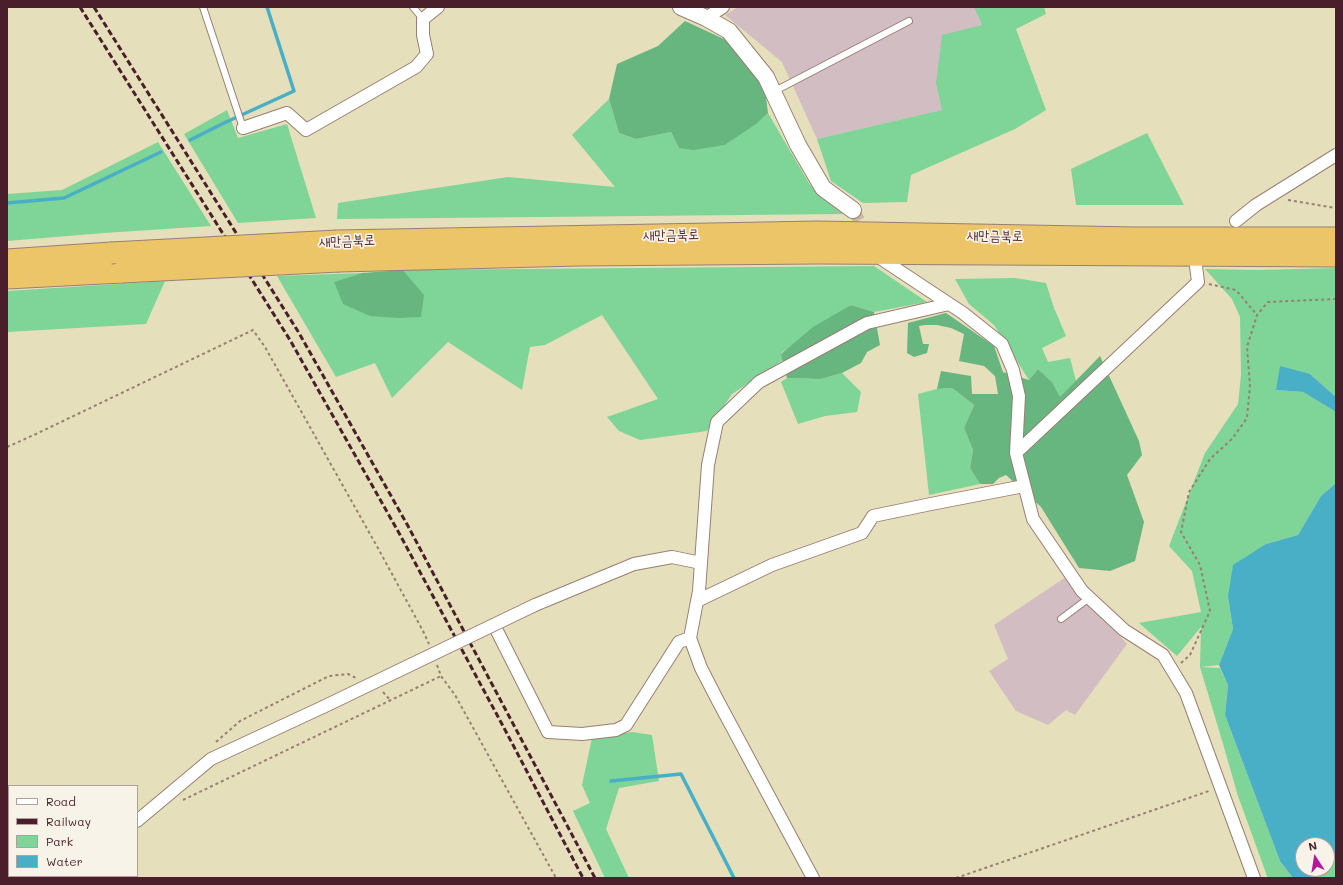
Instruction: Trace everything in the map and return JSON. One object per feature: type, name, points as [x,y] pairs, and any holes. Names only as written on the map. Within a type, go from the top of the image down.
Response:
[{"type":"highway","name":"새만금북로","points":[[7,278],[122,272],[338,251],[817,232],[1136,238],[1336,238]]},
{"type":"highway","name":"새만금북로","points":[[7,260],[111,253],[338,251],[580,254],[819,252],[1336,256]]},
{"type":"street","points":[[242,125],[287,113],[306,130],[416,67],[427,54],[423,34],[423,19],[438,7]]},
{"type":"street","points":[[681,7],[706,18],[729,31],[766,77],[798,145],[823,188],[853,210]]},
{"type":"street","points":[[706,18],[723,7]]},
{"type":"street","points":[[1236,221],[1256,205],[1336,155]]},
{"type":"street","points":[[883,260],[963,313],[1002,344],[1013,370],[1019,396],[1016,453],[1033,519],[1082,591],[1124,630],[1163,655],[1186,694],[1254,878]]},
{"type":"street","points":[[1016,453],[1198,282],[1196,266]]},
{"type":"street","points":[[813,878],[701,668],[690,638],[697,600],[701,563],[708,465],[717,422],[759,382],[867,323],[949,304]]},
{"type":"street","points":[[697,600],[772,564],[862,533],[873,516],[1024,486]]},
{"type":"street","points":[[138,820],[211,759],[535,605],[634,564],[672,558],[701,563]]},
{"type":"street","points":[[494,625],[548,732],[582,734],[616,730],[626,726],[679,642],[690,638]]},
{"type":"lane","points":[[203,7],[242,125]]},
{"type":"lane","points":[[413,7],[423,19]]},
{"type":"lane","points":[[773,92],[909,21]]},
{"type":"lane","points":[[1061,619],[1089,598]]},
{"type":"path","points":[[1270,196],[1336,208]]},
{"type":"path","points":[[1198,282],[1236,290],[1257,315]]},
{"type":"path","points":[[1172,671],[1190,656],[1210,611],[1200,565],[1181,532],[1189,492],[1210,459],[1232,439],[1247,418],[1250,385],[1247,347],[1257,315],[1268,302],[1336,299]]},
{"type":"path","points":[[7,447],[253,330],[265,347],[379,550],[423,631],[431,650]]},
{"type":"path","points":[[436,663],[441,676],[455,695],[556,878]]},
{"type":"path","points":[[956,878],[1221,787]]},
{"type":"shaded area","points":[[738,7],[974,7],[982,25],[936,84],[943,110],[817,139],[782,62],[725,15]]},
{"type":"shaded area","points":[[1066,577],[1127,644],[1075,715],[1066,710],[1048,725],[1016,711],[989,671],[1008,659],[994,625]]},
{"type":"green space","points":[[974,7],[1044,7],[1046,14],[1016,29],[1046,110],[1015,129],[911,175],[907,202],[863,203],[831,181],[817,139],[942,110],[936,84],[942,35],[982,25]]},
{"type":"green space","points":[[685,21],[728,41],[765,90],[768,113],[756,124],[725,145],[693,150],[679,148],[671,132],[636,139],[619,133],[609,99],[617,64],[658,46]]},
{"type":"green space","points":[[609,99],[619,133],[636,139],[671,132],[679,148],[725,145],[768,113],[810,185],[843,214],[337,219],[338,203],[508,177],[615,187],[572,135]]},
{"type":"green space","points":[[227,110],[238,138],[287,124],[316,218],[238,223],[184,134]]},
{"type":"green space","points":[[1147,133],[1184,205],[1076,205],[1071,169]]},
{"type":"green space","points":[[158,142],[211,226],[7,241],[7,194],[62,190]]},
{"type":"green space","points":[[874,266],[927,302],[874,312],[851,305],[781,353],[783,360],[732,394],[707,431],[640,440],[619,431],[607,417],[658,399],[602,315],[545,345],[530,347],[522,390],[448,342],[392,398],[375,363],[336,377],[277,276],[362,273],[335,282],[424,296],[403,270]]},
{"type":"green space","points":[[1336,268],[1336,397],[1310,374],[1276,390],[1303,392],[1336,412],[1336,483],[1321,496],[1298,535],[1266,544],[1228,597],[1233,629],[1219,665],[1200,667],[1201,627],[1177,656],[1139,623],[1201,612],[1192,571],[1169,546],[1205,453],[1238,404],[1241,375],[1240,317],[1232,299],[1205,269],[1256,270]]},
{"type":"green space","points":[[403,270],[424,295],[421,317],[398,318],[370,316],[343,304],[334,282],[362,273]]},
{"type":"green space","points":[[1015,278],[1046,283],[1054,308],[1066,336],[1042,348],[1048,362],[1070,358],[1076,381],[1060,398],[1052,382],[1038,369],[1029,380],[994,325],[969,304],[955,279]]},
{"type":"green space","points":[[165,281],[146,324],[7,332],[7,291]]},
{"type":"green space","points":[[851,305],[874,312],[880,345],[867,352],[861,363],[842,373],[821,379],[787,378],[781,354],[813,327]]},
{"type":"green space","points":[[946,313],[994,346],[1003,372],[1029,380],[1038,369],[1052,382],[1060,397],[1100,356],[1139,441],[1142,455],[1127,475],[1144,522],[1135,561],[1110,571],[1079,568],[1041,507],[1006,475],[999,478],[993,484],[980,484],[970,468],[973,450],[964,428],[974,405],[952,388],[937,389],[941,371],[971,376],[972,394],[998,394],[995,376],[984,366],[959,361],[964,334],[951,328],[937,325],[919,326],[923,344],[929,344],[927,353],[914,357],[907,353],[908,323]]},
{"type":"green space","points":[[842,373],[861,392],[857,412],[825,416],[798,424],[781,382],[787,378],[821,379]]},
{"type":"green space","points":[[952,388],[974,405],[964,428],[973,450],[970,468],[980,484],[929,495],[918,394],[937,389]]},
{"type":"green space","points":[[1200,667],[1220,668],[1228,685],[1225,715],[1280,861],[1293,878],[1268,878],[1267,876],[1238,796]]},
{"type":"green space","points":[[632,732],[652,735],[659,781],[619,788],[606,829],[629,878],[605,878],[573,811],[590,803],[582,785],[592,738]]},
{"type":"green space","points":[[1336,857],[1336,878],[1314,878],[1335,877]]},
{"type":"water","points":[[1280,366],[1310,374],[1336,397],[1336,412],[1303,392],[1276,390]]},
{"type":"water","points":[[1336,483],[1336,857],[1335,858],[1335,837],[1295,837],[1295,877],[1315,877],[1293,878],[1280,861],[1225,715],[1228,685],[1219,665],[1233,629],[1228,597],[1233,565],[1266,544],[1298,535],[1321,496]]},
{"type":"waterway","points":[[190,140],[294,91],[267,7]]},
{"type":"waterway","points":[[7,203],[64,198],[161,152]]},
{"type":"waterway","points":[[611,781],[681,774],[734,878]]},
{"type":"tunnel","points":[[853,210],[869,237]]},
{"type":"railway","points":[[80,7],[290,340],[399,533],[583,878]]},
{"type":"railway","points":[[94,7],[299,333],[408,526],[595,878]]}]
